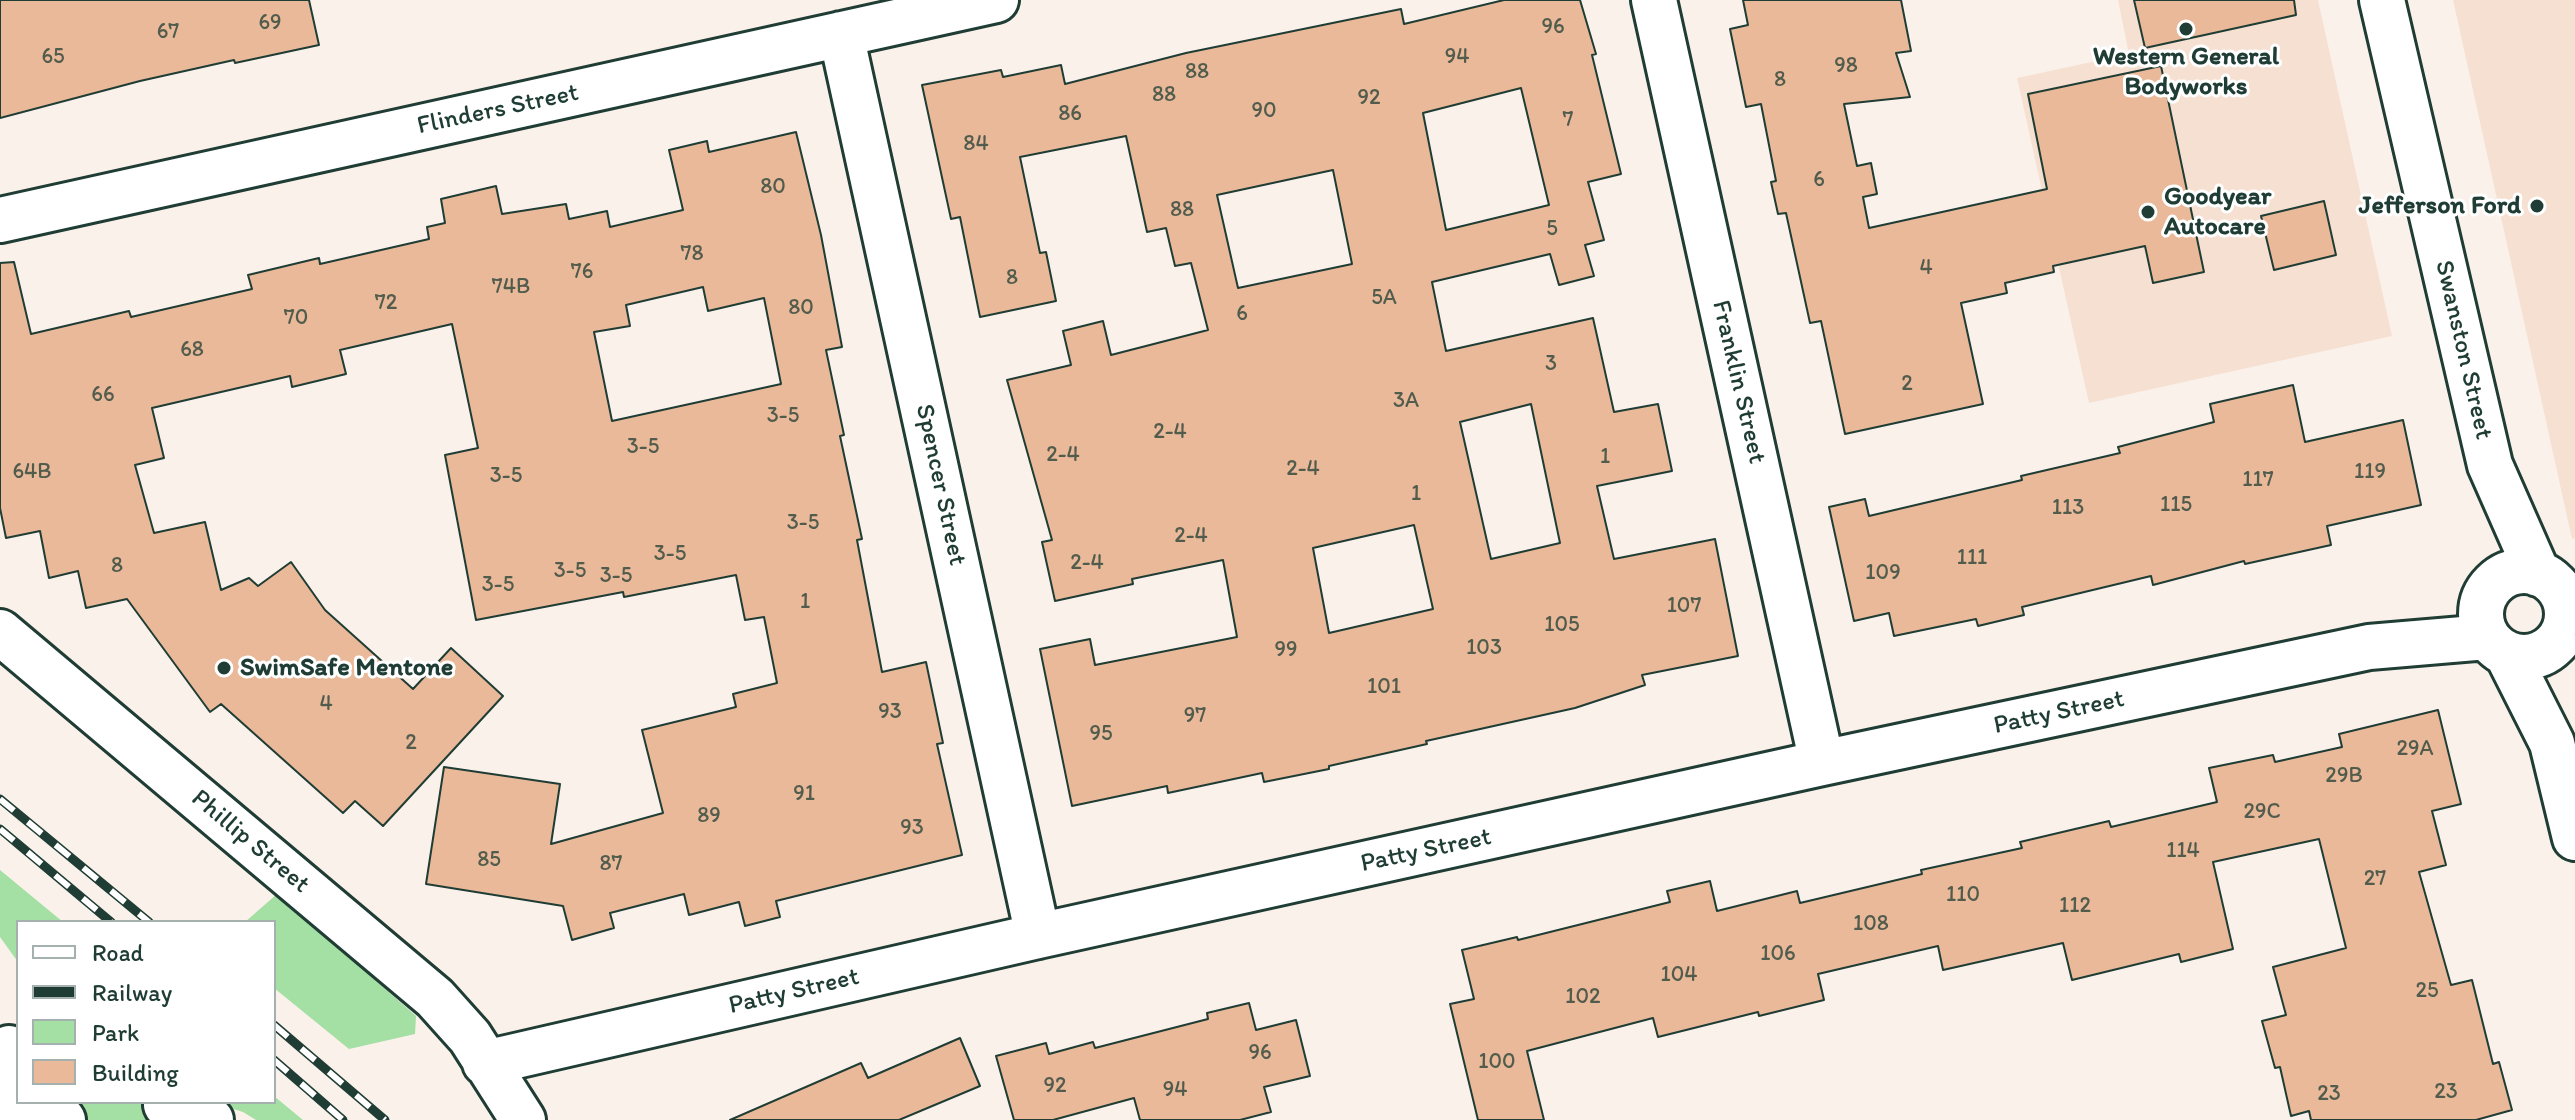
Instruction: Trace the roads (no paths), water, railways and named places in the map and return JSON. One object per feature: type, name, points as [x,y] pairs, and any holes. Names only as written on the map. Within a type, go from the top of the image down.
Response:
[{"type":"street","name":"Flinders Street","points":[[0,220],[996,0]]},
{"type":"street","name":"Franklin Street","points":[[1654,0],[1822,763]]},
{"type":"street","name":"Swanston Street","points":[[2382,0],[2490,465],[2493,619],[2552,743],[2575,838]]},
{"type":"street","name":"Spencer Street","points":[[841,34],[1038,936]]},
{"type":"street","name":"Swanston Street","points":[[2490,465],[2560,607],[2552,743]]},
{"type":"street","points":[[2523,572],[2560,607],[2529,657],[2493,619],[2508,575],[2523,572]]},
{"type":"street","name":"Patty Street","points":[[485,1063],[1038,936],[2493,619]]},
{"type":"street","name":"Phillip Street","points":[[0,632],[435,998],[470,1037],[523,1120]]},
{"type":"street","points":[[9,1047],[16,1098]]},
{"type":"street","points":[[51,1104],[63,1120]]},
{"type":"street","points":[[166,1105],[211,1120]]},
{"type":"railway","points":[[0,799],[147,920]]},
{"type":"railway","points":[[0,829],[109,920]]},
{"type":"railway","points":[[276,1027],[385,1120]]},
{"type":"railway","points":[[276,1062],[343,1120]]},
{"type":"place","name":"Western General Bodyworks","points":[[2186,29]]},
{"type":"place","name":"Jefferson Ford","points":[[2537,206]]},
{"type":"place","name":"Goodyear Autocare","points":[[2148,212]]},
{"type":"place","name":"SwimSafe Mentone","points":[[224,668]]}]
